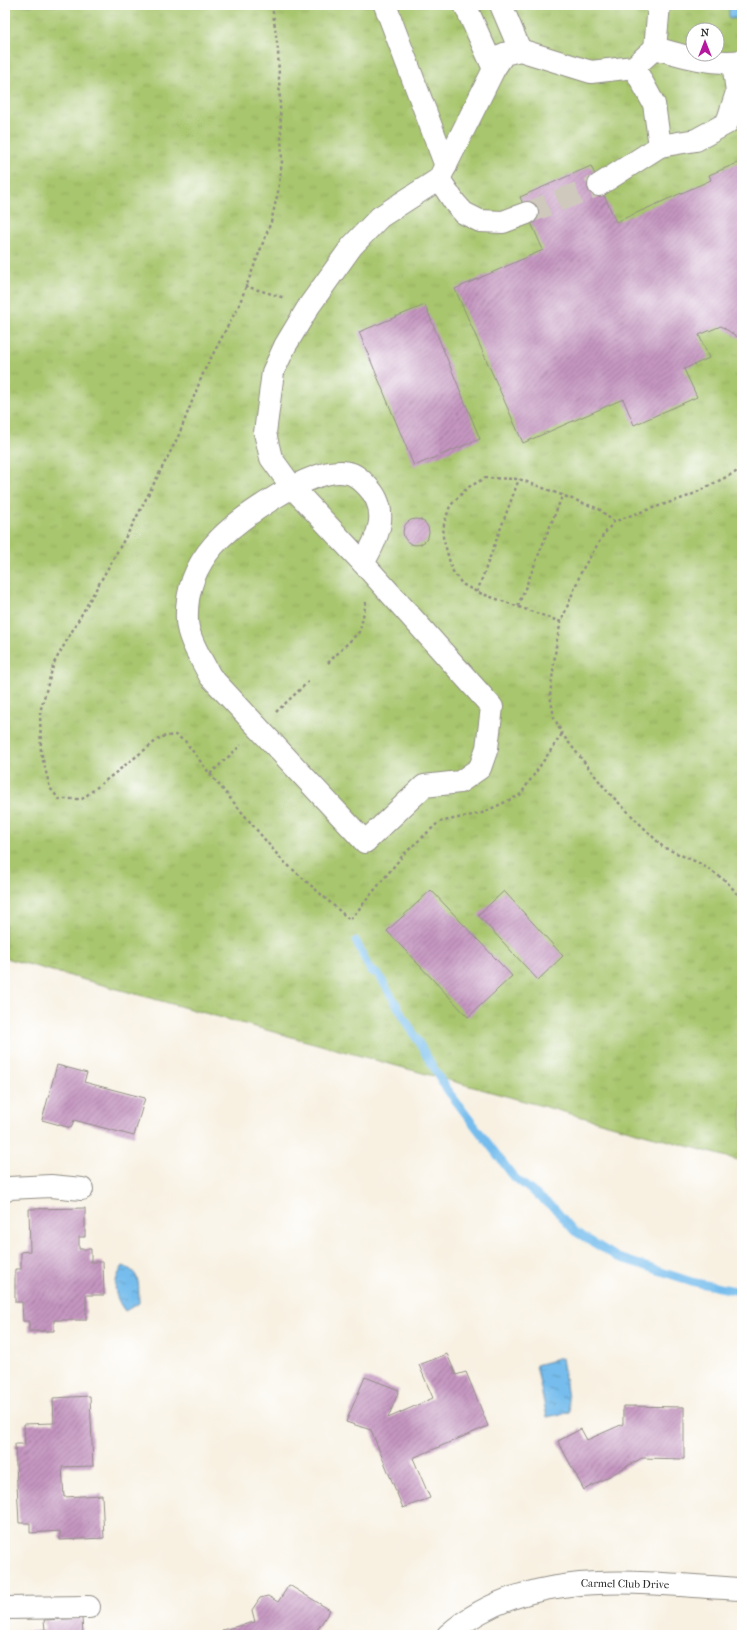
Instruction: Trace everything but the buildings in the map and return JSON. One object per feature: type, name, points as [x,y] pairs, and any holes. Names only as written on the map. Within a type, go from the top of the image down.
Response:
[{"type":"street","points":[[384,5],[455,203],[464,213],[480,221],[503,222],[527,213]]},
{"type":"street","points":[[465,5],[494,70]]},
{"type":"street","points":[[501,5],[520,50]]},
{"type":"street","points":[[363,563],[375,544],[381,519],[377,496],[359,478],[348,473],[326,474],[292,487],[234,524],[206,552],[195,573],[189,598],[187,622],[195,645],[210,676],[365,842],[424,786],[460,782],[480,768],[487,748],[492,707],[363,563],[292,487],[271,458],[265,433],[268,398],[273,372],[309,306],[352,246],[380,217],[443,172],[494,70],[504,54],[520,50],[591,72],[634,67],[656,48],[659,5]]},
{"type":"street","points":[[599,185],[660,146],[696,140],[727,123],[736,92],[738,61],[692,59],[656,48]]},
{"type":"street","points":[[634,67],[654,104],[660,146]]},
{"type":"street","points":[[5,1191],[9,1188],[44,1187],[82,1189]]},
{"type":"street","name":"Carmel Club Drive","points":[[448,1635],[460,1624],[485,1610],[526,1593],[568,1584],[595,1582],[742,1588]]},
{"type":"street","points":[[5,1608],[89,1607]]},
{"type":"path","points":[[271,222],[278,192],[282,161],[278,50],[272,5]]},
{"type":"path","points":[[245,286],[309,306]]},
{"type":"path","points":[[742,469],[689,496],[626,516],[614,522],[604,534],[582,570],[561,622],[557,640],[550,695],[554,717],[562,734],[607,791],[663,847],[701,864],[726,881],[742,899]]},
{"type":"path","points":[[561,622],[477,592],[462,584],[452,570],[443,537],[444,524],[450,506],[467,488],[485,478],[519,479],[563,494],[599,509],[614,522]]},
{"type":"path","points":[[477,592],[519,479]]},
{"type":"path","points":[[518,606],[563,494]]},
{"type":"path","points":[[328,663],[360,631],[367,598]]},
{"type":"path","points":[[275,713],[308,682]]},
{"type":"path","points":[[210,774],[243,743]]},
{"type":"green space","points":[[5,5],[742,5],[742,1161],[5,958]]},
{"type":"water","points":[[729,5],[742,5],[742,18],[729,19]]},
{"type":"water","points":[[123,1266],[133,1272],[136,1276],[139,1291],[139,1303],[125,1311],[118,1300],[115,1289],[119,1272]]},
{"type":"water","points":[[562,1358],[570,1412],[547,1417],[536,1365]]},
{"type":"waterway","points":[[356,941],[370,970],[379,975],[445,1087],[514,1177],[555,1209],[574,1231],[617,1257],[693,1282],[742,1292]]},
{"type":"tunnel","points":[[527,213],[599,185]]}]
